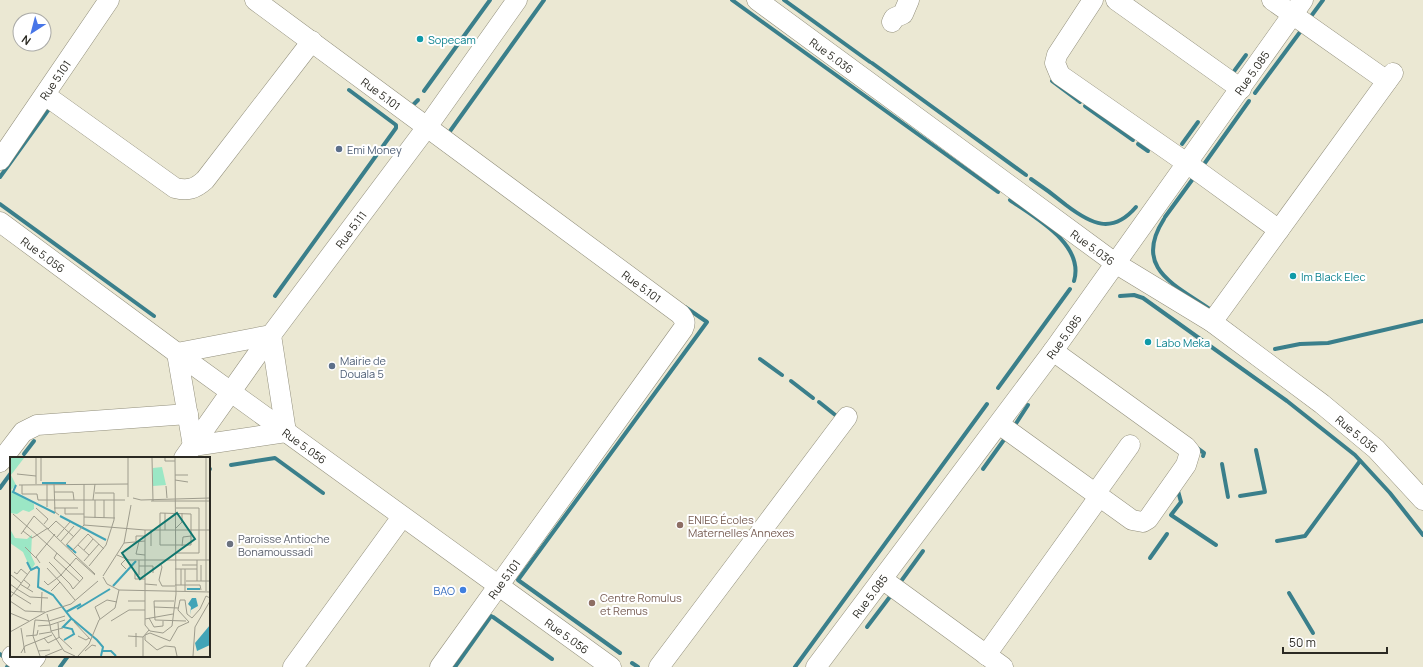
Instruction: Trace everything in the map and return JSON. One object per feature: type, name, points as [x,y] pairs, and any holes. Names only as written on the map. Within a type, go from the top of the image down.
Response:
[{"type":"street","name":"Rue 5.101","points":[[0,160],[109,0]]},
{"type":"street","name":"Rue 5.101","points":[[255,0],[680,314],[684,319],[685,325],[683,329],[440,667]]},
{"type":"street","name":"Rue 5.111","points":[[188,452],[271,335],[426,127],[517,0]]},
{"type":"street","name":"Rue 5.036","points":[[757,0],[1115,263],[1212,322],[1322,404],[1376,449],[1422,497]]},
{"type":"street","points":[[892,22],[894,18],[903,14],[909,0]]},
{"type":"street","points":[[1093,0],[1057,55],[1054,63],[1060,76],[1188,164],[1279,230]]},
{"type":"street","points":[[1116,0],[1241,89]]},
{"type":"street","points":[[1212,322],[1390,77],[1298,7],[1272,0]]},
{"type":"street","name":"Rue 5.085","points":[[823,665],[882,579],[1053,351],[1115,263],[1188,164],[1298,7]]},
{"type":"street","points":[[45,95],[175,188],[184,190],[192,189],[205,180],[312,41]]},
{"type":"street","name":"Rue 5.056","points":[[0,222],[498,587],[611,667]]},
{"type":"street","points":[[271,335],[286,432],[188,452],[188,414],[177,353],[271,335]]},
{"type":"street","points":[[999,424],[1132,520],[1143,522],[1148,519],[1186,465],[1190,452],[1186,447],[1053,351]]},
{"type":"street","points":[[0,462],[23,432],[37,425],[188,414]]},
{"type":"street","points":[[658,667],[847,416]]},
{"type":"street","points":[[986,655],[1097,496],[1130,445]]},
{"type":"street","points":[[293,667],[402,517]]},
{"type":"street","points":[[882,579],[1002,667]]},
{"type":"street","points":[[0,647],[10,654]]},
{"type":"street","points":[[13,657],[27,667],[35,657]]},
{"type":"waterway","points":[[424,91],[490,0]]},
{"type":"waterway","points":[[448,134],[544,0]]},
{"type":"waterway","points":[[732,0],[998,192]]},
{"type":"waterway","points":[[784,0],[870,62]]},
{"type":"waterway","points":[[1309,19],[1323,0]]},
{"type":"waterway","points":[[1255,93],[1303,28]]},
{"type":"waterway","points":[[1232,74],[1246,55]]},
{"type":"waterway","points":[[872,63],[1026,175]]},
{"type":"waterway","points":[[1052,81],[1080,102]]},
{"type":"waterway","points":[[275,296],[396,128],[396,125],[349,90]]},
{"type":"waterway","points":[[410,108],[418,100]]},
{"type":"waterway","points":[[1202,167],[1249,101]]},
{"type":"waterway","points":[[1085,106],[1133,140]]},
{"type":"waterway","points":[[0,177],[49,109]]},
{"type":"waterway","points":[[1182,144],[1198,122]]},
{"type":"waterway","points":[[1138,144],[1148,151]]},
{"type":"waterway","points":[[1165,217],[1195,176]]},
{"type":"waterway","points":[[1031,179],[1075,212],[1101,224],[1110,224],[1118,221],[1127,216],[1136,207]]},
{"type":"waterway","points":[[1010,200],[1044,223],[1065,244],[1072,255],[1075,268],[1074,281]]},
{"type":"waterway","points":[[0,204],[154,316]]},
{"type":"waterway","points":[[1164,219],[1155,236],[1153,251],[1156,263],[1162,274],[1172,283],[1211,310]]},
{"type":"waterway","points":[[998,388],[1070,289]]},
{"type":"waterway","points":[[1120,296],[1134,295],[1143,298],[1287,401],[1355,455],[1390,493],[1423,535]]},
{"type":"waterway","points":[[620,653],[518,580],[707,322],[685,307]]},
{"type":"waterway","points":[[1275,349],[1300,344],[1328,343],[1423,321]]},
{"type":"waterway","points":[[760,359],[782,375]]},
{"type":"waterway","points":[[791,381],[813,398]]},
{"type":"waterway","points":[[819,402],[839,418]]},
{"type":"waterway","points":[[795,667],[987,404]]},
{"type":"waterway","points":[[1015,425],[1028,405]]},
{"type":"waterway","points":[[983,469],[1006,437]]},
{"type":"waterway","points":[[24,454],[34,441]]},
{"type":"waterway","points":[[1197,448],[1204,453],[1203,456]]},
{"type":"waterway","points":[[1240,496],[1265,492],[1256,450]]},
{"type":"waterway","points":[[231,465],[275,458],[323,493]]},
{"type":"waterway","points":[[1277,541],[1305,536],[1360,461]]},
{"type":"waterway","points":[[1222,464],[1228,497]]},
{"type":"waterway","points":[[0,488],[10,474]]},
{"type":"waterway","points":[[1179,489],[1178,491],[1181,502],[1171,515],[1216,545]]},
{"type":"waterway","points":[[1150,558],[1167,534]]},
{"type":"waterway","points":[[899,584],[923,551]]},
{"type":"waterway","points":[[1289,593],[1313,633]]},
{"type":"waterway","points":[[867,627],[892,594]]},
{"type":"waterway","points":[[455,667],[491,616]]},
{"type":"waterway","points":[[493,617],[552,659]]},
{"type":"waterway","points":[[0,654],[10,662],[7,667]]},
{"type":"waterway","points":[[60,667],[67,657]]},
{"type":"waterway","points":[[632,663],[638,667]]},
{"type":"place","name":"Sopecam","points":[[420,39]]},
{"type":"place","name":"Emi Money","points":[[339,149]]},
{"type":"place","name":"Im Black Elec","points":[[1293,276]]},
{"type":"place","name":"Labo Meka","points":[[1148,342]]},
{"type":"place","name":"Mairie de Douala 5","points":[[332,366]]},
{"type":"place","name":"ENIEG Écoles Maternelles Annexes","points":[[680,525]]},
{"type":"place","name":"Paroisse Antioche Bonamoussadi","points":[[230,544]]},
{"type":"place","name":"BAO","points":[[463,590]]},
{"type":"place","name":"Centre Romulus et Remus","points":[[592,603]]}]
